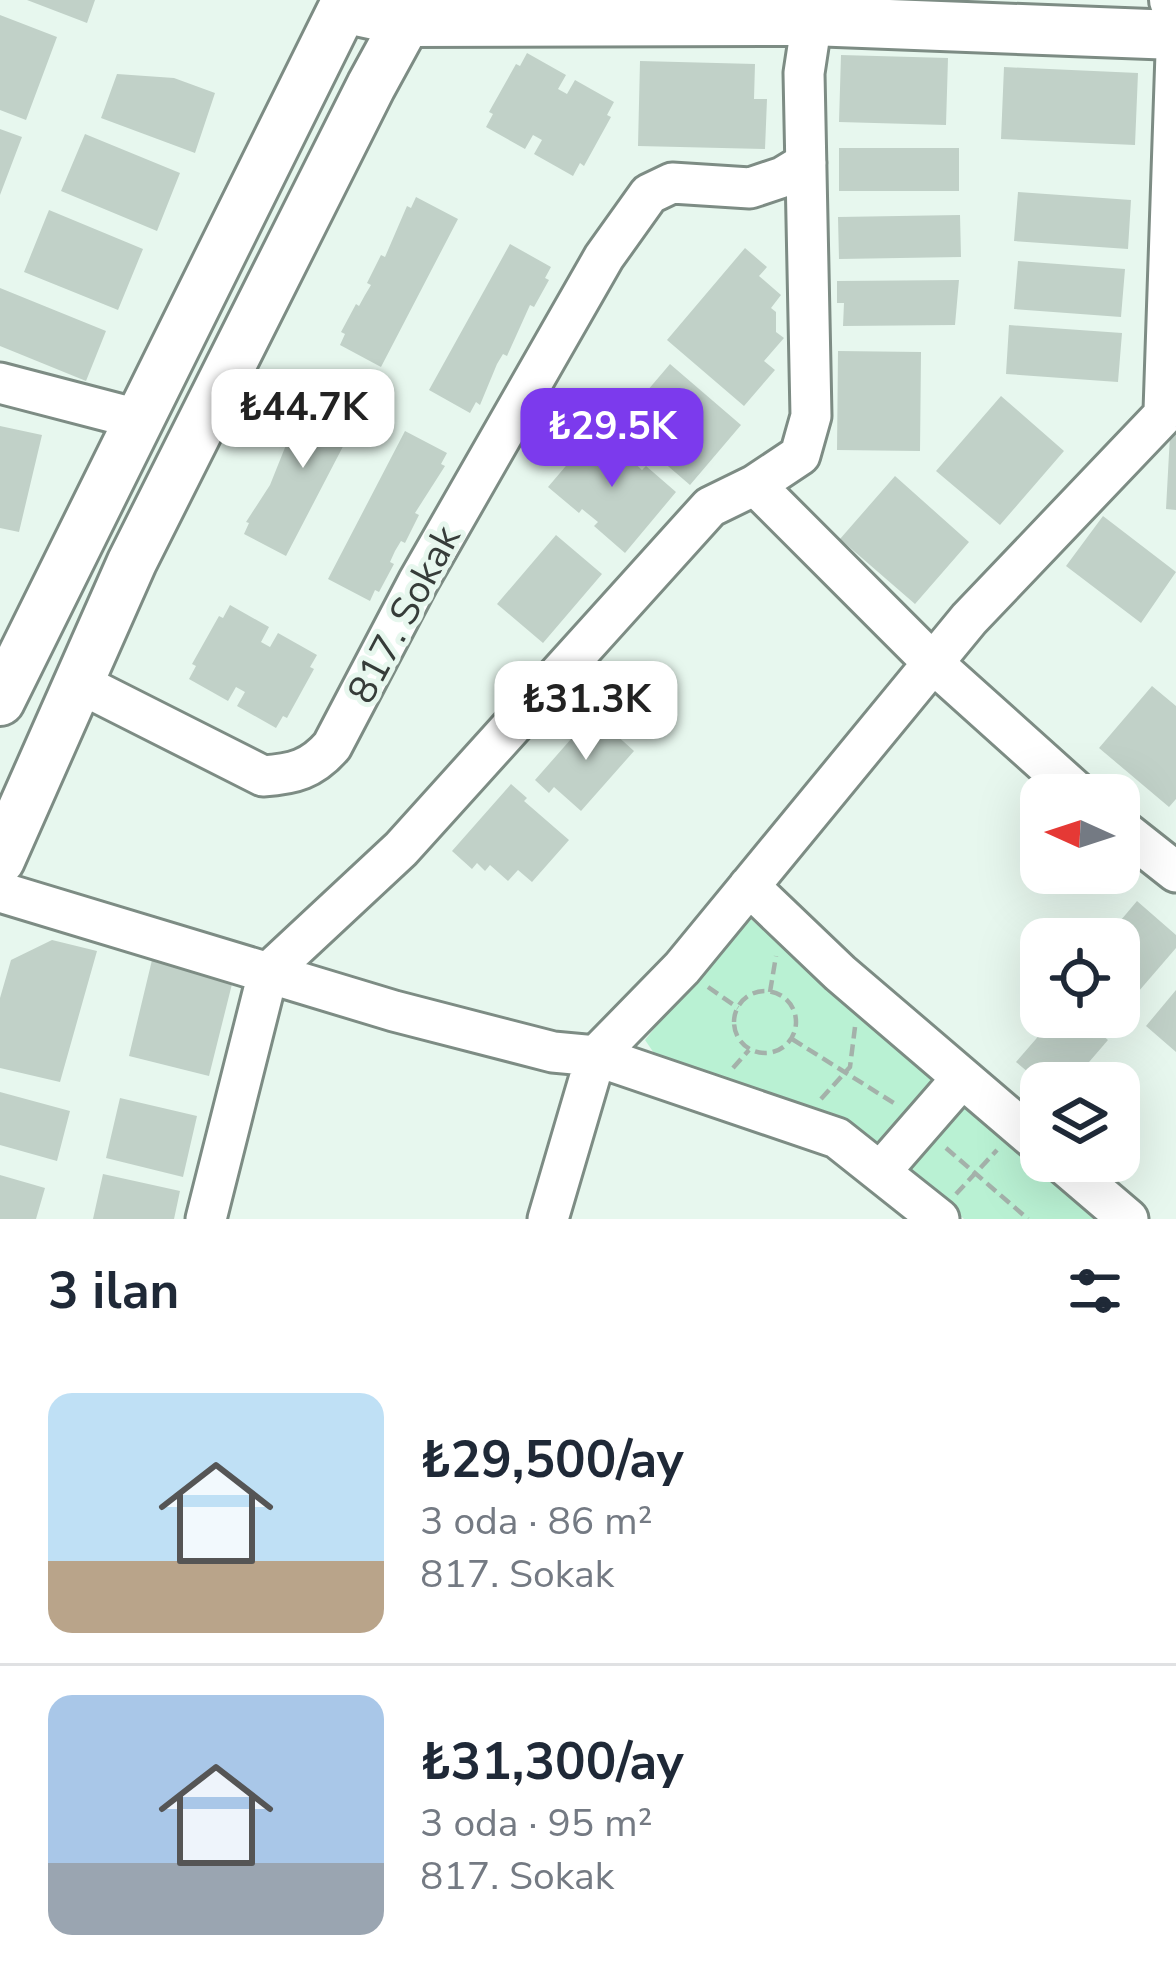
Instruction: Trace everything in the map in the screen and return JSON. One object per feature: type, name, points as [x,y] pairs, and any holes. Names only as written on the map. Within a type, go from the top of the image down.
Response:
[{"type":"main road","points":[[0,699],[338,3],[413,11],[813,10],[1176,35]]},
{"type":"main road","points":[[0,860],[142,542],[370,86],[413,11]]},
{"type":"street","points":[[206,1219],[268,973],[401,850],[710,507],[800,455],[811,416],[804,74],[813,10]]},
{"type":"street","points":[[548,1219],[596,1056],[682,968],[969,619],[1170,406],[1176,53]]},
{"type":"street","name":"817. Sokak","points":[[79,683],[263,776],[290,775],[315,765],[332,746],[418,582],[604,257],[650,194],[672,184],[750,188],[806,164]]},
{"type":"street","points":[[0,383],[139,419]]},
{"type":"street","points":[[754,485],[933,663],[1057,774]]},
{"type":"street","points":[[1140,839],[1172,858]]},
{"type":"street","points":[[749,886],[859,990],[1020,1127]]},
{"type":"street","points":[[0,892],[530,1046],[596,1056],[837,1138],[937,1217]]},
{"type":"street","points":[[881,1171],[962,1078]]},
{"type":"street","points":[[1085,1182],[1128,1219]]},
{"type":"path","points":[[760,990],[780,994],[793,1008],[796,1028],[787,1046],[769,1054],[749,1050],[736,1036],[733,1016],[742,999],[760,990]]},
{"type":"path","points":[[795,1124],[850,1067],[859,990]]},
{"type":"path","points":[[937,1217],[1020,1145]]},
{"type":"green space","points":[[746,915],[1020,1154],[1020,1182],[1052,1182],[1094,1219],[964,1219],[864,1133],[656,1056],[645,1040]]},
{"type":"building","points":[[27,0],[95,0],[87,23]]},
{"type":"building","points":[[0,15],[57,37],[26,120],[0,110]]},
{"type":"building","points":[[527,53],[566,75],[558,89],[567,94],[575,80],[614,102],[607,115],[611,117],[584,166],[580,163],[573,176],[534,154],[542,140],[533,135],[525,149],[486,127],[493,114],[489,112]]},
{"type":"building","points":[[841,55],[948,58],[946,125],[839,122]]},
{"type":"building","points":[[640,61],[755,64],[754,99],[767,99],[765,149],[638,146]]},
{"type":"building","points":[[1004,67],[1138,73],[1135,145],[1001,139]]},
{"type":"building","points":[[117,74],[174,78],[215,93],[195,153],[101,118]]},
{"type":"building","points":[[0,129],[22,137],[0,195]]},
{"type":"building","points":[[85,134],[180,173],[157,231],[61,191]]},
{"type":"building","points":[[839,148],[959,148],[959,191],[839,191]]},
{"type":"building","points":[[1018,192],[1131,200],[1128,249],[1014,241]]},
{"type":"building","points":[[416,197],[458,219],[381,367],[340,345],[345,334],[341,332]]},
{"type":"building","points":[[49,210],[143,249],[118,310],[24,272]]},
{"type":"building","points":[[960,215],[961,257],[839,259],[838,217]]},
{"type":"building","points":[[510,244],[551,267],[545,278],[549,280],[534,307],[530,305],[507,356],[503,354],[497,364],[480,405],[476,402],[470,413],[429,390]]},
{"type":"building","points":[[745,248],[767,267],[759,276],[781,295],[771,308],[776,312],[776,332],[784,338],[764,361],[775,370],[744,406],[667,340]]},
{"type":"building","points":[[1018,261],[1125,269],[1121,317],[1014,309]]},
{"type":"building","points":[[959,280],[955,325],[843,326],[844,303],[837,303],[837,281]]},
{"type":"building","points":[[0,288],[106,331],[86,381],[0,346]]},
{"type":"building","points":[[1009,325],[1122,333],[1118,382],[1006,374]]},
{"type":"building","points":[[838,351],[921,352],[920,451],[837,450]]},
{"type":"building","points":[[670,364],[741,425],[690,485],[619,424]]},
{"type":"building","points":[[321,387],[363,408],[286,556],[244,534],[246,522],[270,485],[311,395],[315,397]]},
{"type":"building","points":[[1001,396],[1064,451],[1000,525],[936,471]]},
{"type":"building","points":[[0,426],[42,435],[19,532],[0,528]]},
{"type":"building","points":[[599,427],[642,470],[646,466],[676,492],[625,553],[594,526],[598,522],[548,487]]},
{"type":"building","points":[[1176,430],[1176,510],[1166,509],[1170,435]]},
{"type":"building","points":[[405,431],[447,453],[441,464],[445,466],[370,601],[328,579]]},
{"type":"building","points":[[895,476],[969,542],[915,604],[840,539]]},
{"type":"building","points":[[1103,516],[1176,572],[1141,623],[1066,566]]},
{"type":"building","points":[[556,535],[602,574],[543,643],[497,604]]},
{"type":"building","points":[[230,605],[269,627],[261,642],[270,647],[278,633],[317,655],[287,718],[283,716],[276,728],[237,706],[245,692],[236,687],[228,701],[189,679],[196,666],[192,664]]},
{"type":"building","points":[[1152,686],[1176,706],[1176,799],[1169,807],[1140,783],[1140,774],[1130,774],[1099,748]]},
{"type":"building","points":[[593,714],[634,751],[581,811],[554,787],[549,793],[535,780]]},
{"type":"building","points":[[511,784],[569,840],[532,882],[518,870],[508,881],[490,865],[485,871],[477,863],[472,869],[452,851]]},
{"type":"building","points":[[1137,901],[1176,935],[1176,948],[1140,990],[1140,918],[1123,918]]},
{"type":"building","points":[[52,940],[97,951],[60,1082],[0,1068],[0,998],[11,960]]},
{"type":"building","points":[[152,960],[233,980],[209,1076],[129,1056]]},
{"type":"building","points":[[1176,990],[1176,1052],[1146,1026]]},
{"type":"building","points":[[1037,1038],[1108,1040],[1089,1062],[1016,1062]]},
{"type":"building","points":[[0,1092],[70,1111],[57,1161],[0,1145]]},
{"type":"building","points":[[120,1098],[197,1116],[183,1177],[106,1158]]},
{"type":"building","points":[[103,1174],[180,1191],[174,1219],[93,1219]]},
{"type":"building","points":[[0,1175],[45,1188],[36,1219],[0,1219]]}]
